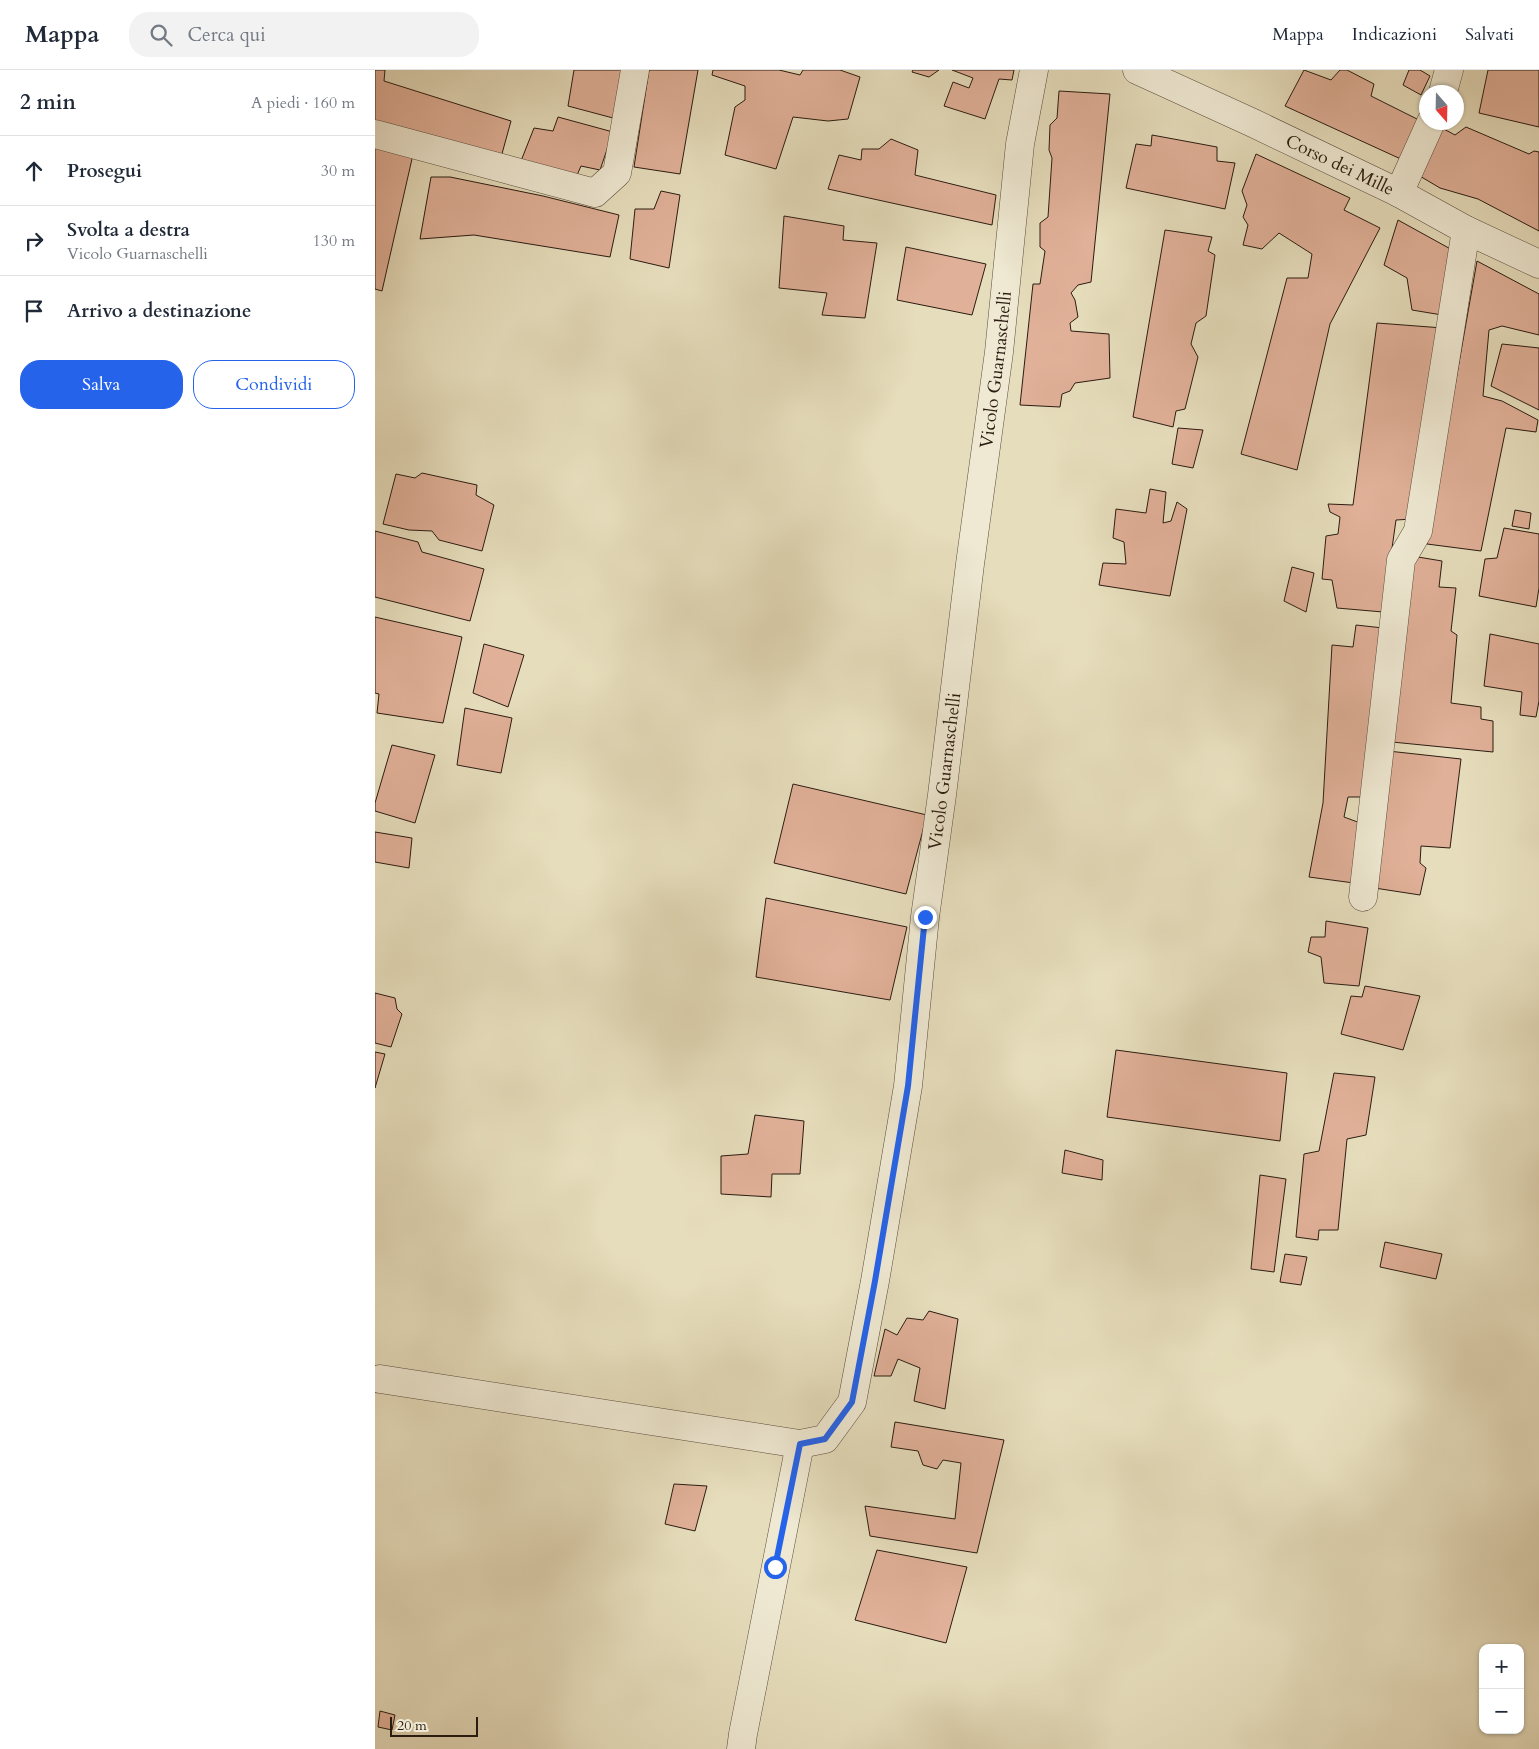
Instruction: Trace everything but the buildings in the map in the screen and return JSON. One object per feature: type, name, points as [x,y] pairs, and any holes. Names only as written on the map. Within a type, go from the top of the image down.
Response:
[{"type":"street","points":[[375,134],[595,193],[617,173],[635,70]]},
{"type":"street","name":"Vicolo Guarnaschelli","points":[[800,1444],[825,1439],[852,1402],[908,1086],[925,917],[943,794],[970,564],[999,352],[1019,144],[1034,70]]},
{"type":"street","name":"Corso dei Mille","points":[[1137,70],[1399,193],[1466,230],[1539,264]]},
{"type":"street","points":[[1445,85],[1449,70]]},
{"type":"street","points":[[1399,193],[1427,130]]},
{"type":"street","points":[[1363,897],[1401,560],[1418,531],[1466,230]]},
{"type":"street","points":[[380,1379],[800,1444],[741,1749]]},
{"type":"route","points":[[775,1567],[800,1444],[825,1439],[852,1402],[875,1281],[908,1086],[925,917]]}]
